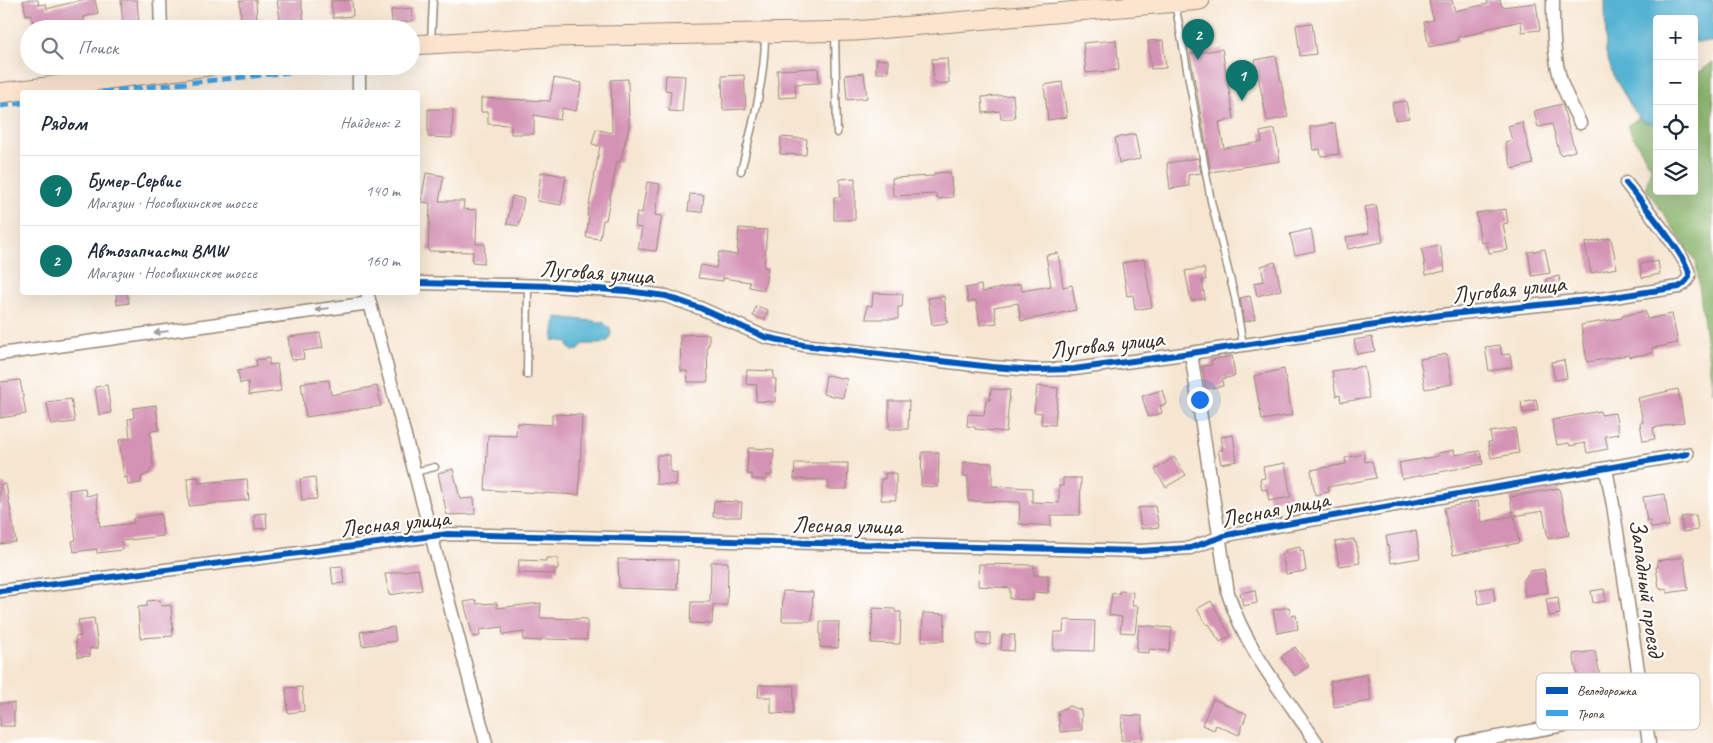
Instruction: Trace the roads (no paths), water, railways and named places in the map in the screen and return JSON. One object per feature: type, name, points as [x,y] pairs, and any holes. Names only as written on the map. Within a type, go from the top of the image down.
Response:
[{"type":"main road","points":[[420,44],[550,37],[856,31],[1200,0]]},
{"type":"main road","points":[[20,90],[122,75]]},
{"type":"main road","points":[[0,93],[20,90]]},
{"type":"street","points":[[160,0],[161,20]]},
{"type":"street","points":[[1554,0],[1553,23],[1557,66],[1565,91],[1580,123]]},
{"type":"street","points":[[359,75],[359,90]]},
{"type":"street","name":"Луговая улица","points":[[420,283],[627,291],[666,296],[700,308],[765,337],[803,345],[992,367],[1035,370],[1074,369],[1441,315],[1607,298],[1679,287],[1686,282],[1689,275],[1688,268],[1681,255],[1626,184]]},
{"type":"street","points":[[0,354],[369,298],[486,743]]},
{"type":"street","points":[[1191,353],[1228,593],[1238,620],[1258,657],[1317,743]]},
{"type":"street","name":"Лесная улица","points":[[0,591],[432,536],[462,534],[1140,551],[1190,548],[1253,530],[1606,470],[1687,454]]},
{"type":"street","name":"Западный проезд","points":[[1606,470],[1638,673]]},
{"type":"street","points":[[1462,743],[1536,730]]},
{"type":"street","name":"Западный проезд","points":[[1647,730],[1649,743]]},
{"type":"lane","points":[[431,43],[433,0]]},
{"type":"lane","points":[[1175,2],[1211,201],[1235,298],[1243,345]]},
{"type":"lane","points":[[834,32],[837,133]]},
{"type":"lane","points":[[741,171],[757,103],[765,51],[765,34]]},
{"type":"lane","points":[[527,375],[528,286]]},
{"type":"lane","points":[[415,472],[435,467]]},
{"type":"water","points":[[1605,0],[1713,0],[1713,42],[1698,42],[1698,15],[1653,15],[1653,123],[1643,122],[1634,111],[1613,75],[1606,53]]},
{"type":"water","points":[[556,317],[603,322],[610,329],[611,334],[608,341],[600,344],[583,344],[579,350],[573,351],[569,348],[567,342],[553,340]]},
{"type":"place","name":"Автозапчасти BMW","points":[[1198,60]]},
{"type":"place","name":"Бумер-Сервис","points":[[1242,101]]}]
